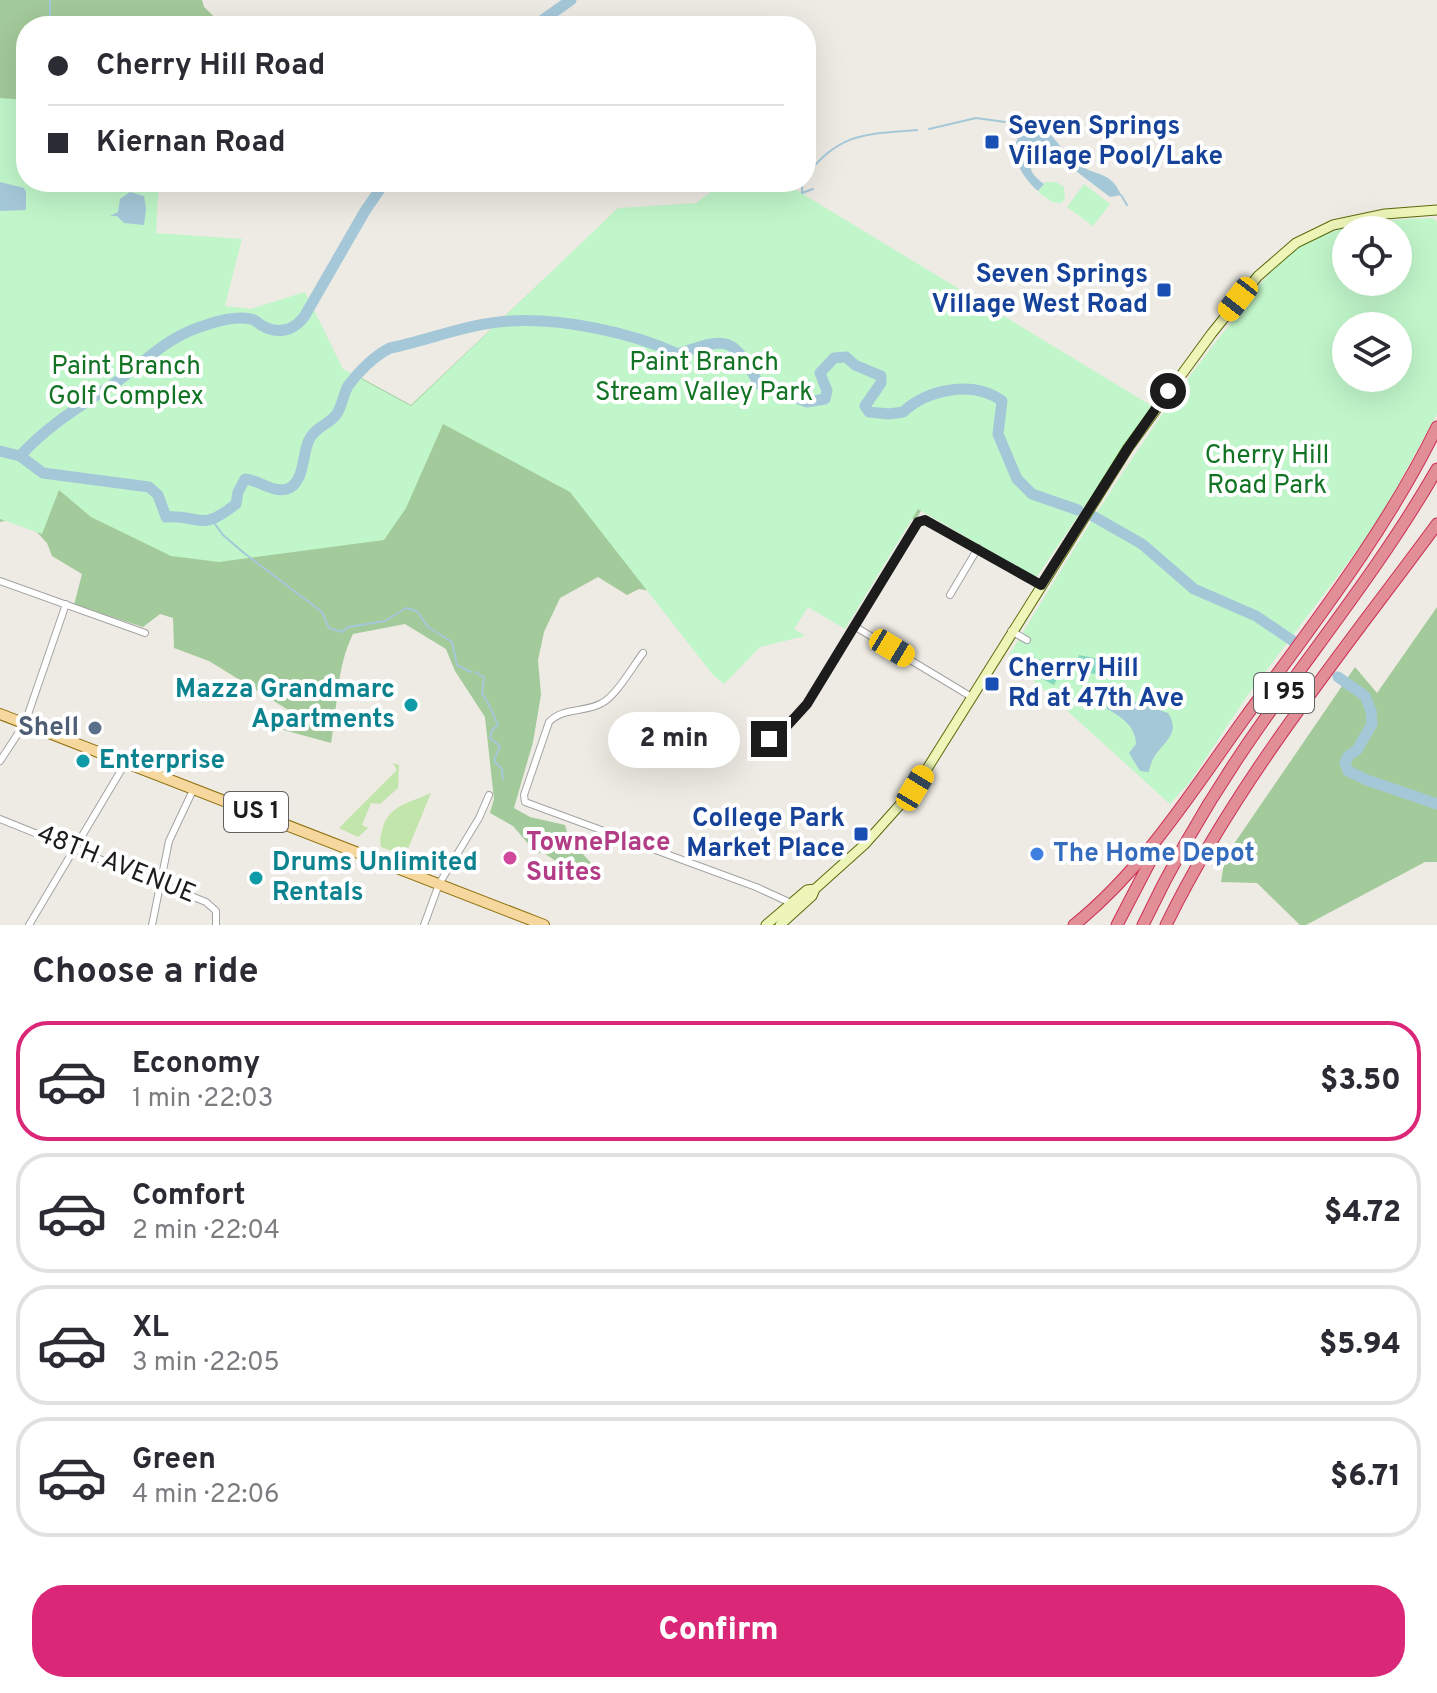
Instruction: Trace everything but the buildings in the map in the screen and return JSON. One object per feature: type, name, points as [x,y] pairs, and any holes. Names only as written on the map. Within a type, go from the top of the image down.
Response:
[{"type":"highway","points":[[1074,925],[1137,865],[1184,803],[1376,537],[1437,427]]},
{"type":"highway","name":"I 95","points":[[1143,925],[1183,847],[1231,769],[1368,577],[1437,469]]},
{"type":"highway","name":"I 95","points":[[1166,925],[1204,857],[1283,733],[1437,524]]},
{"type":"highway","points":[[1117,925],[1135,887],[1184,803]]},
{"type":"highway","points":[[1175,925],[1204,857]]},
{"type":"main road","points":[[780,925],[864,845],[909,795],[1141,429],[1265,268],[1296,243],[1333,225],[1385,214],[1437,210]]},
{"type":"main road","name":"US 1","points":[[0,714],[544,925]]},
{"type":"main road","points":[[766,925],[807,890],[815,889]]},
{"type":"street","points":[[769,739],[787,726],[807,704],[916,524],[925,520],[1041,585]]},
{"type":"street","points":[[950,595],[978,548]]},
{"type":"street","points":[[0,581],[145,633]]},
{"type":"street","points":[[0,761],[25,723],[66,604]]},
{"type":"street","points":[[854,626],[970,696]]},
{"type":"street","points":[[1011,631],[1027,640]]},
{"type":"street","points":[[643,653],[603,703],[554,716],[549,722],[524,795],[525,802],[765,890],[791,903]]},
{"type":"street","points":[[29,925],[126,762]]},
{"type":"street","points":[[152,925],[172,832],[194,788]]},
{"type":"street","points":[[424,925],[439,884],[479,818],[489,795]]},
{"type":"street","name":"48TH AVENUE","points":[[0,819],[210,905],[216,911],[216,925]]},
{"type":"green space","points":[[0,0],[202,0],[204,7],[213,16],[16,16],[16,121],[0,120]]},
{"type":"green space","name":"Paint Branch Stream Valley Park","points":[[0,98],[16,99],[16,192],[158,192],[156,233],[242,239],[225,306],[251,309],[305,292],[343,369],[411,406],[618,208],[696,203],[711,192],[799,192],[1152,406],[1036,578],[918,509],[845,629],[808,607],[794,629],[805,636],[760,647],[724,684],[713,675],[570,492],[443,424],[406,508],[384,540],[219,562],[171,556],[91,517],[59,490],[42,534],[0,519]]},
{"type":"green space","points":[[1045,182],[1056,182],[1064,187],[1062,203],[1052,202],[1038,192]]},
{"type":"green space","points":[[1084,184],[1110,204],[1093,226],[1067,207]]},
{"type":"green space","name":"Cherry Hill Road Park","points":[[1432,218],[1437,221],[1437,414],[1377,524],[1247,696],[1190,782],[1170,804],[1008,657],[1139,449],[1196,368],[1268,275],[1298,248],[1332,232],[1332,296],[1412,296],[1412,220]]},
{"type":"green space","points":[[543,280],[922,509],[915,521],[897,504],[657,592],[639,589],[627,595],[598,577],[560,598],[544,632],[538,660],[541,695],[533,742],[514,808],[530,817],[565,825],[569,839],[591,863],[586,879],[542,852],[537,854],[513,826],[490,813],[494,799],[485,717],[455,671],[446,649],[405,624],[353,634],[340,674],[331,743],[280,729],[291,720],[290,711],[209,661],[174,648],[173,618],[160,614],[143,627],[74,605],[82,574],[52,556],[47,543],[32,527],[7,520],[0,522],[0,420],[329,411],[354,374],[411,405]]},
{"type":"green space","points":[[1437,607],[1437,862],[1425,862],[1306,925],[1300,925],[1257,883],[1221,882],[1225,857],[1355,667],[1377,693]]},
{"type":"green space","points":[[1079,655],[1110,661],[1108,676],[1076,671]]},
{"type":"green space","points":[[1032,656],[1061,670],[1054,685],[1025,670]]},
{"type":"green space","points":[[393,763],[399,765],[398,788],[380,804],[371,803],[362,825],[368,828],[358,837],[339,828],[397,770]]},
{"type":"green space","points":[[431,793],[405,856],[381,847],[383,827],[391,813]]},
{"type":"water","points":[[1032,124],[1046,130],[1082,167],[1112,181],[1121,195],[1110,197],[1055,155],[1037,148],[1031,152],[1030,162],[1031,170],[1044,184],[1038,191],[1019,167],[1015,149],[1017,140]]},
{"type":"water","points":[[0,182],[16,186],[16,192],[26,192],[26,210],[0,211]]},
{"type":"water","points":[[130,192],[144,196],[144,225],[124,223],[117,216],[110,216],[118,212],[120,199]]},
{"type":"water","points":[[1118,696],[1168,713],[1172,720],[1172,733],[1153,759],[1149,772],[1140,771],[1129,753],[1136,744],[1130,727],[1107,709],[1107,702]]},
{"type":"waterway","points":[[50,0],[50,16]]},
{"type":"waterway","points":[[548,16],[571,0]]},
{"type":"waterway","points":[[929,129],[976,118],[1005,122]]},
{"type":"waterway","points":[[816,164],[830,151],[855,138],[917,130]]},
{"type":"waterway","points":[[20,456],[64,418],[157,350],[193,329],[235,318],[255,320],[273,330],[295,326],[304,317],[378,192]]},
{"type":"waterway","points":[[1121,195],[1127,205]]},
{"type":"waterway","points":[[0,451],[20,456],[43,473],[149,487],[158,495],[166,517],[207,520],[236,504],[245,479],[281,490],[293,486],[300,475],[312,436],[336,415],[348,386],[357,375],[384,351],[480,325],[510,321],[551,322],[618,333],[678,354],[709,344],[728,345],[742,357],[759,384],[807,402],[825,399],[827,391],[820,373],[834,358],[846,357],[855,365],[881,376],[881,383],[865,406],[869,412],[903,412],[925,398],[951,390],[965,389],[990,394],[1002,401],[998,434],[1017,479],[1032,494],[1078,510]]},
{"type":"waterway","points":[[1091,515],[1142,544],[1194,589],[1256,616],[1293,641]]},
{"type":"waterway","points":[[212,520],[223,535],[244,553],[322,612],[329,628],[342,632],[348,627],[385,621],[406,608],[417,611],[428,627],[452,642],[457,665],[471,672]]},
{"type":"waterway","points":[[475,672],[484,677],[482,694],[498,725],[492,730],[490,738],[500,746],[494,761],[502,769],[503,779]]},
{"type":"waterway","points":[[1338,677],[1365,696],[1371,711],[1372,724],[1357,750],[1348,756],[1345,763],[1348,771],[1437,804]]},
{"type":"place","name":"Seven Springs Village Pool/Lake","points":[[992,142]]},
{"type":"place","name":"Seven Springs Village West Road","points":[[1164,290]]},
{"type":"place","name":"Cherry Hill Rd at 47th Ave","points":[[992,684]]},
{"type":"place","name":"Mazza Grandmarc Apartments","points":[[411,705]]},
{"type":"place","name":"Shell","points":[[95,728]]},
{"type":"place","name":"Enterprise","points":[[83,761]]},
{"type":"place","name":"College Park Market Place","points":[[861,834]]},
{"type":"place","name":"The Home Depot","points":[[1037,854]]},
{"type":"place","name":"TownePlace Suites","points":[[510,858]]},
{"type":"place","name":"Drums Unlimited Rentals","points":[[256,878]]},
{"type":"route","points":[[769,739],[787,726],[807,704],[918,522],[925,520],[1041,585],[1168,391]]},
{"type":"park label","name":"Paint Branch Golf Complex","points":[[126,382]]}]
